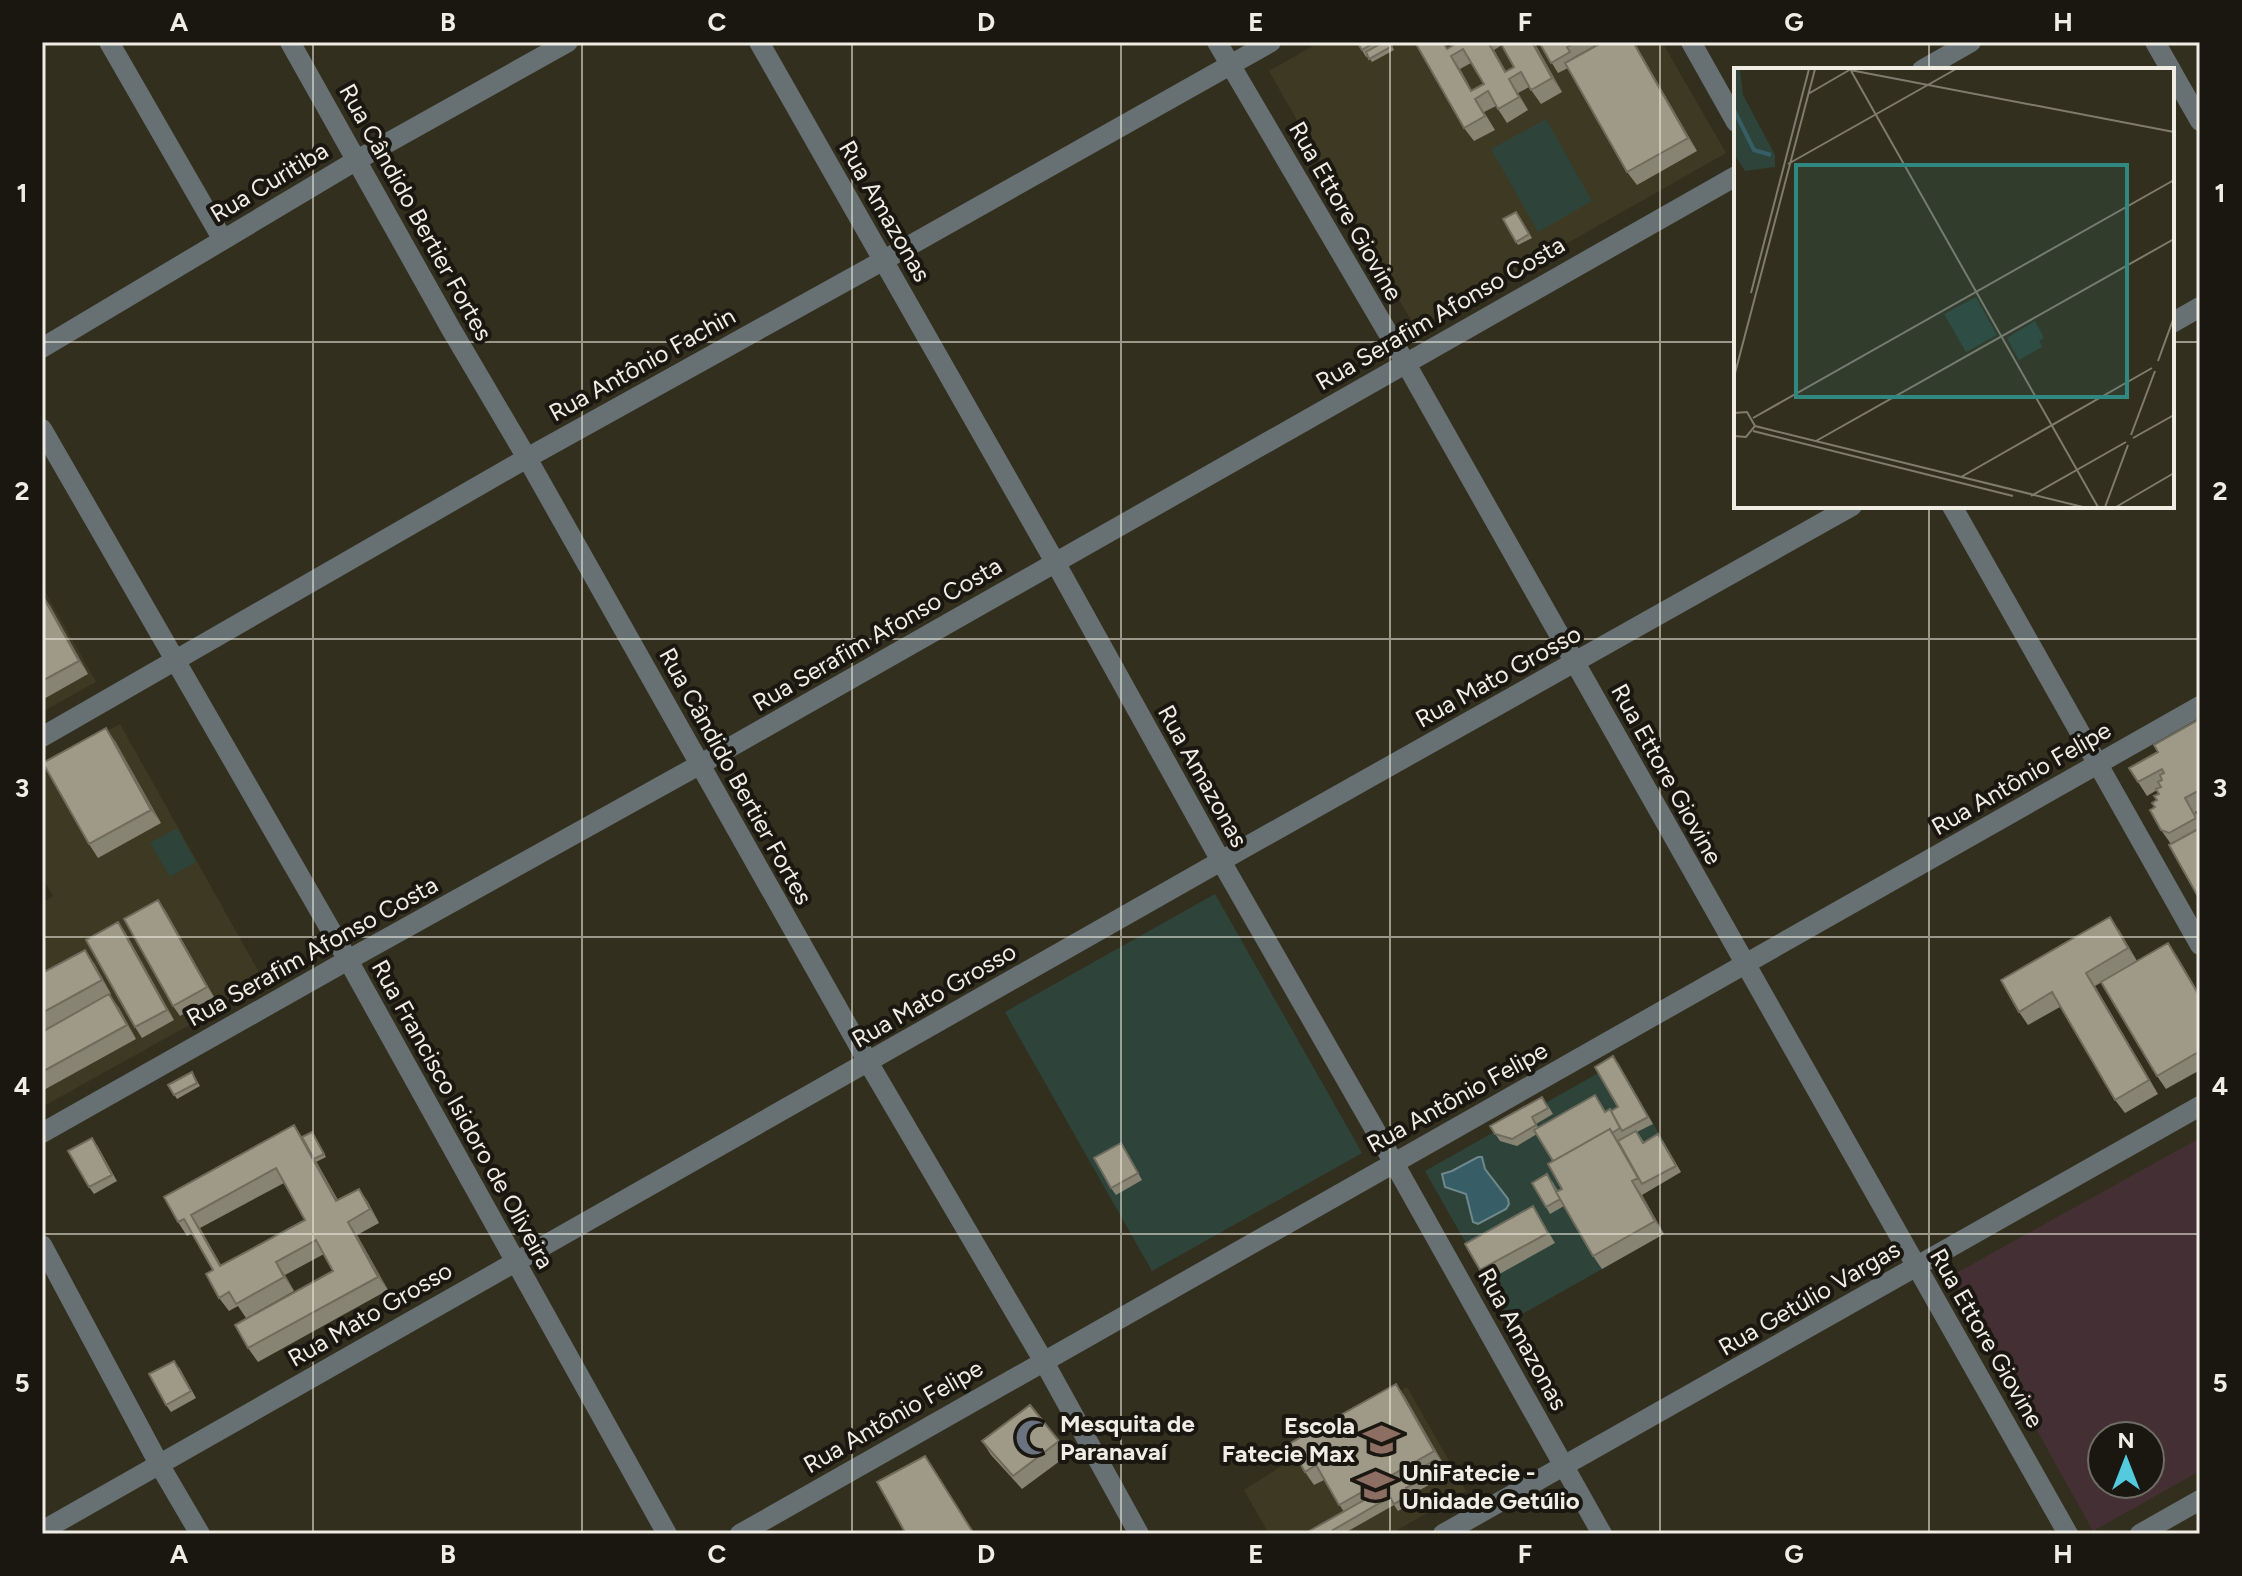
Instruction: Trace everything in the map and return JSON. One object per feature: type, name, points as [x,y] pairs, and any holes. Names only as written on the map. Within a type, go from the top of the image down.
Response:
[{"type":"street","points":[[109,42],[223,240]]},
{"type":"street","name":"Rua Cândido Bertier Fortes","points":[[290,42],[868,1062],[1043,1360],[1139,1534]]},
{"type":"street","name":"Rua Curitiba","points":[[42,348],[357,160],[568,42]]},
{"type":"street","name":"Rua Amazonas","points":[[759,42],[1602,1534]]},
{"type":"street","name":"Rua Ettore Giovine","points":[[1217,42],[1405,362],[2068,1534]]},
{"type":"street","name":"Rua Antônio Fachin","points":[[42,737],[527,458],[1271,42]]},
{"type":"street","points":[[1691,42],[1734,118]]},
{"type":"street","points":[[1926,68],[1971,42]]},
{"type":"street","points":[[2155,42],[2170,68]]},
{"type":"street","points":[[2174,75],[2200,121]]},
{"type":"street","name":"Rua Serafim Afonso Costa","points":[[42,1133],[699,765],[1734,177]]},
{"type":"street","points":[[2174,322],[2200,307]]},
{"type":"street","name":"Rua Francisco Isidoro de Oliveira","points":[[42,429],[348,960],[667,1534]]},
{"type":"street","name":"Rua Mato Grosso","points":[[42,1531],[1848,508]]},
{"type":"street","points":[[1953,508],[2200,945]]},
{"type":"street","name":"Rua Antônio Felipe","points":[[740,1534],[2200,706]]},
{"type":"street","name":"Rua Getúlio Vargas","points":[[1443,1534],[2200,1106]]},
{"type":"street","points":[[42,1245],[200,1534]]},
{"type":"street","points":[[2140,1534],[2200,1500]]},
{"type":"shaded area","points":[[1320,42],[1662,42],[1726,153],[1416,329],[1269,71]]},
{"type":"shaded area","points":[[42,586],[96,682],[42,712]]},
{"type":"shaded area","points":[[120,724],[265,983],[42,1107],[42,903],[53,896],[42,877],[42,767]]},
{"type":"shaded area","points":[[2200,1138],[2200,1471],[2166,1490],[2166,1420],[2086,1420],[2086,1500],[2148,1500],[2093,1531],[1951,1276]]},
{"type":"shaded area","name":"Escola Fatecie Max","points":[[1407,1387],[1466,1491],[1390,1534],[1269,1534],[1244,1490]]},
{"type":"green space","points":[[1546,119],[1592,201],[1538,232],[1491,149]]},
{"type":"green space","points":[[177,828],[196,862],[170,877],[150,843]]},
{"type":"green space","points":[[1215,894],[1362,1153],[1152,1271],[1005,1012]]},
{"type":"green space","points":[[1618,1062],[1681,1172],[1642,1195],[1664,1234],[1510,1321],[1425,1171]]},
{"type":"water","points":[[1482,1157],[1485,1169],[1509,1204],[1506,1209],[1478,1224],[1473,1222],[1466,1194],[1445,1187],[1442,1174]]},
{"type":"building","points":[[1357,42],[1375,42],[1362,50]]},
{"type":"building","points":[[1384,42],[1392,46],[1369,59],[1366,52]]},
{"type":"building","points":[[1415,42],[1443,42],[1447,49],[1459,42],[1488,42],[1505,72],[1514,67],[1500,42],[1532,42],[1552,78],[1531,90],[1521,72],[1509,79],[1519,97],[1498,109],[1488,91],[1475,99],[1485,116],[1464,128]],"holes":[[[1463,49],[1484,84],[1471,91],[1451,56]]]},
{"type":"building","points":[[1539,42],[1576,42],[1567,47],[1570,52],[1551,63]]},
{"type":"building","points":[[1603,42],[1633,42],[1688,138],[1627,172],[1565,63]]},
{"type":"building","points":[[1516,212],[1529,234],[1516,242],[1503,219]]},
{"type":"building","points":[[42,595],[79,661],[42,681]]},
{"type":"building","points":[[2200,719],[2200,790],[2185,798],[2196,818],[2169,833],[2161,830],[2150,810],[2157,800],[2154,796],[2159,794],[2156,789],[2161,787],[2158,782],[2162,780],[2162,769],[2138,782],[2129,768],[2158,752],[2154,745]]},
{"type":"building","points":[[106,728],[151,810],[89,844],[43,763]]},
{"type":"building","points":[[2200,828],[2200,900],[2169,845]]},
{"type":"building","points":[[158,900],[207,987],[173,1006],[124,919]]},
{"type":"building","points":[[2110,917],[2128,948],[2086,973],[2149,1080],[2115,1100],[2052,992],[2019,1012],[2001,980]]},
{"type":"building","points":[[118,922],[167,1010],[135,1027],[86,940]]},
{"type":"building","points":[[2168,943],[2200,997],[2200,1051],[2157,1076],[2101,982]]},
{"type":"building","points":[[85,950],[102,980],[42,1013],[42,973]]},
{"type":"building","points":[[109,994],[127,1025],[42,1072],[42,1032]]},
{"type":"building","points":[[1613,1056],[1648,1117],[1622,1131],[1611,1111],[1618,1107],[1595,1067]]},
{"type":"building","points":[[192,1072],[197,1083],[174,1095],[168,1085]]},
{"type":"building","points":[[1595,1095],[1605,1112],[1610,1109],[1620,1128],[1612,1133],[1610,1129],[1553,1161],[1534,1130]]},
{"type":"building","points":[[1542,1097],[1548,1108],[1532,1117],[1536,1125],[1512,1139],[1495,1134],[1490,1126]]},
{"type":"building","points":[[294,1125],[336,1201],[359,1189],[370,1209],[348,1222],[378,1277],[248,1348],[235,1325],[333,1271],[316,1240],[276,1262],[284,1277],[236,1304],[229,1292],[219,1298],[206,1274],[213,1270],[184,1219],[178,1222],[164,1197]],"holes":[[[276,1168],[305,1220],[220,1266],[191,1215]]]},
{"type":"building","points":[[1610,1129],[1638,1178],[1632,1181],[1655,1221],[1593,1256],[1556,1192],[1562,1189],[1548,1164]]},
{"type":"building","points":[[1636,1131],[1643,1143],[1658,1134],[1676,1166],[1642,1184],[1618,1141]]},
{"type":"building","points":[[312,1132],[324,1154],[314,1159],[302,1137]]},
{"type":"building","points":[[92,1138],[112,1175],[89,1187],[68,1151]]},
{"type":"building","points":[[1121,1143],[1138,1173],[1111,1188],[1094,1158]]},
{"type":"building","points":[[1547,1174],[1560,1199],[1546,1207],[1532,1183]]},
{"type":"building","points":[[1533,1206],[1548,1233],[1480,1270],[1465,1244]]},
{"type":"building","points":[[174,1361],[191,1391],[166,1405],[149,1374]]},
{"type":"building","points":[[1396,1384],[1434,1451],[1339,1505],[1316,1465],[1305,1472],[1289,1444]]},
{"type":"building","name":"Mesquita de Paranavaí","points":[[1030,1405],[1059,1441],[1013,1476],[982,1441]]},
{"type":"building","points":[[925,1456],[974,1534],[906,1534],[877,1482]]},
{"type":"building","points":[[1435,1460],[1440,1469],[1406,1488],[1409,1495],[1394,1504],[1390,1497],[1333,1530],[1336,1534],[1304,1534]]},
{"type":"place","name":"Mesquita de Paranavaí","points":[[1034,1437]]},
{"type":"place","name":"Escola Fatecie Max","points":[[1381,1439]]},
{"type":"place","name":"UniFatecie - Unidade Getúlio","points":[[1376,1486]]}]
